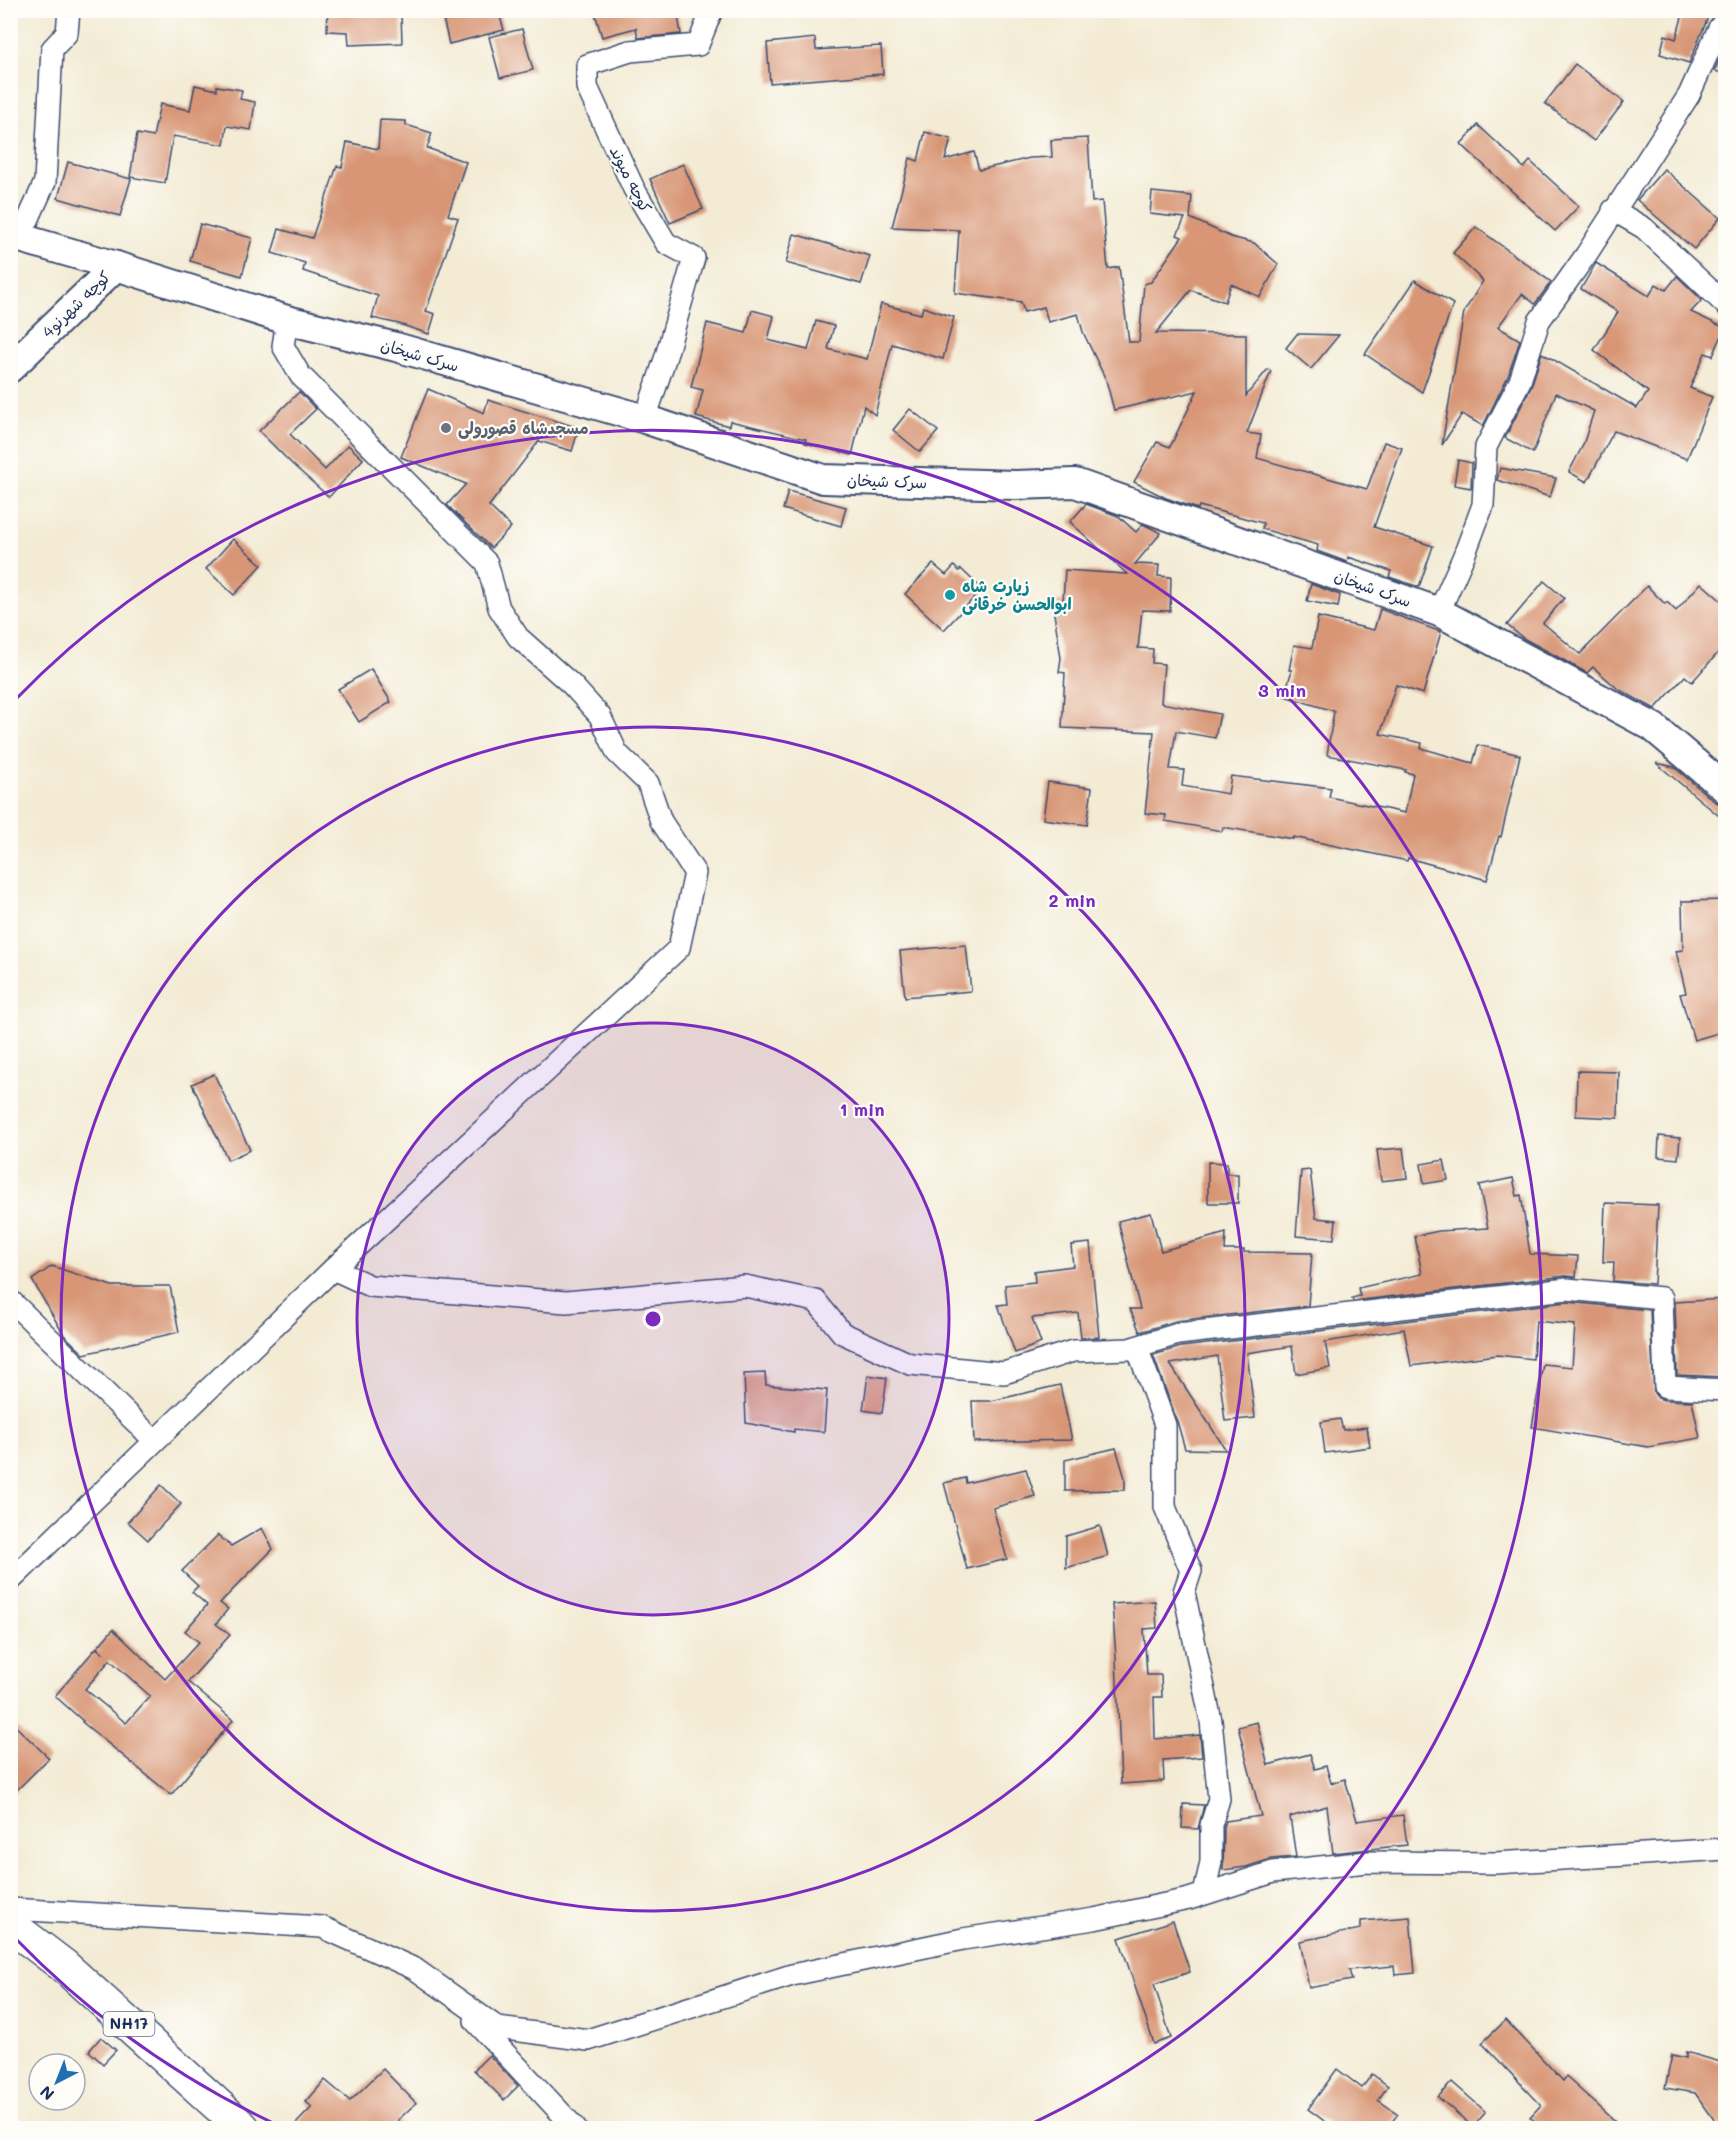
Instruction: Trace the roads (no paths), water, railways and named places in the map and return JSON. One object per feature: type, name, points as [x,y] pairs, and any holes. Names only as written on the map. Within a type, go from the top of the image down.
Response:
[{"type":"highway","name":"NH17","points":[[10,1925],[64,1966],[243,2128]]},
{"type":"street","points":[[15,237],[45,182],[52,49],[67,33],[69,10]]},
{"type":"street","name":"کوچه میوند","points":[[645,419],[694,258],[666,243],[634,189],[587,87],[588,65],[630,51],[698,45],[712,10]]},
{"type":"street","points":[[1439,612],[1483,505],[1486,447],[1520,381],[1539,321],[1586,255],[1689,95],[1719,28],[1725,20]]},
{"type":"street","points":[[1613,210],[1644,228],[1725,305]]},
{"type":"street","name":"سرک شیخان","points":[[15,237],[287,320],[396,347],[645,419],[823,479],[1015,485],[1075,483],[1439,612],[1653,727],[1725,789]]},
{"type":"street","name":"کوچه شهرنو4","points":[[10,368],[116,266]]},
{"type":"street","points":[[10,1581],[333,1269],[679,948],[695,873],[661,821],[648,783],[617,753],[600,716],[572,685],[518,637],[499,608],[488,563],[300,375],[283,346],[287,320]]},
{"type":"street","points":[[333,1269],[370,1286],[566,1302],[745,1286],[816,1301],[842,1333],[910,1365],[1004,1373],[1073,1351],[1129,1349],[1178,1334],[1567,1289],[1662,1298],[1665,1387],[1725,1390]]},
{"type":"street","points":[[10,1300],[155,1441]]},
{"type":"street","points":[[1137,1347],[1165,1425],[1165,1508],[1191,1571],[1184,1592],[1211,1721],[1219,1799],[1211,1825],[1211,1862],[1204,1894]]},
{"type":"street","points":[[10,1573],[31,1563]]},
{"type":"street","points":[[10,1909],[322,1927],[415,1969],[498,2028],[588,2040],[792,1975],[963,1939],[1094,1919],[1204,1894],[1274,1872],[1367,1862],[1494,1863],[1725,1850]]},
{"type":"street","points":[[453,1996],[530,2082],[575,2128]]},
{"type":"place","name":"مسجدشاه قصورولی","points":[[446,428]]},
{"type":"place","name":"زیارت شاه ابوالحسن خرقانی","points":[[950,595]]}]
